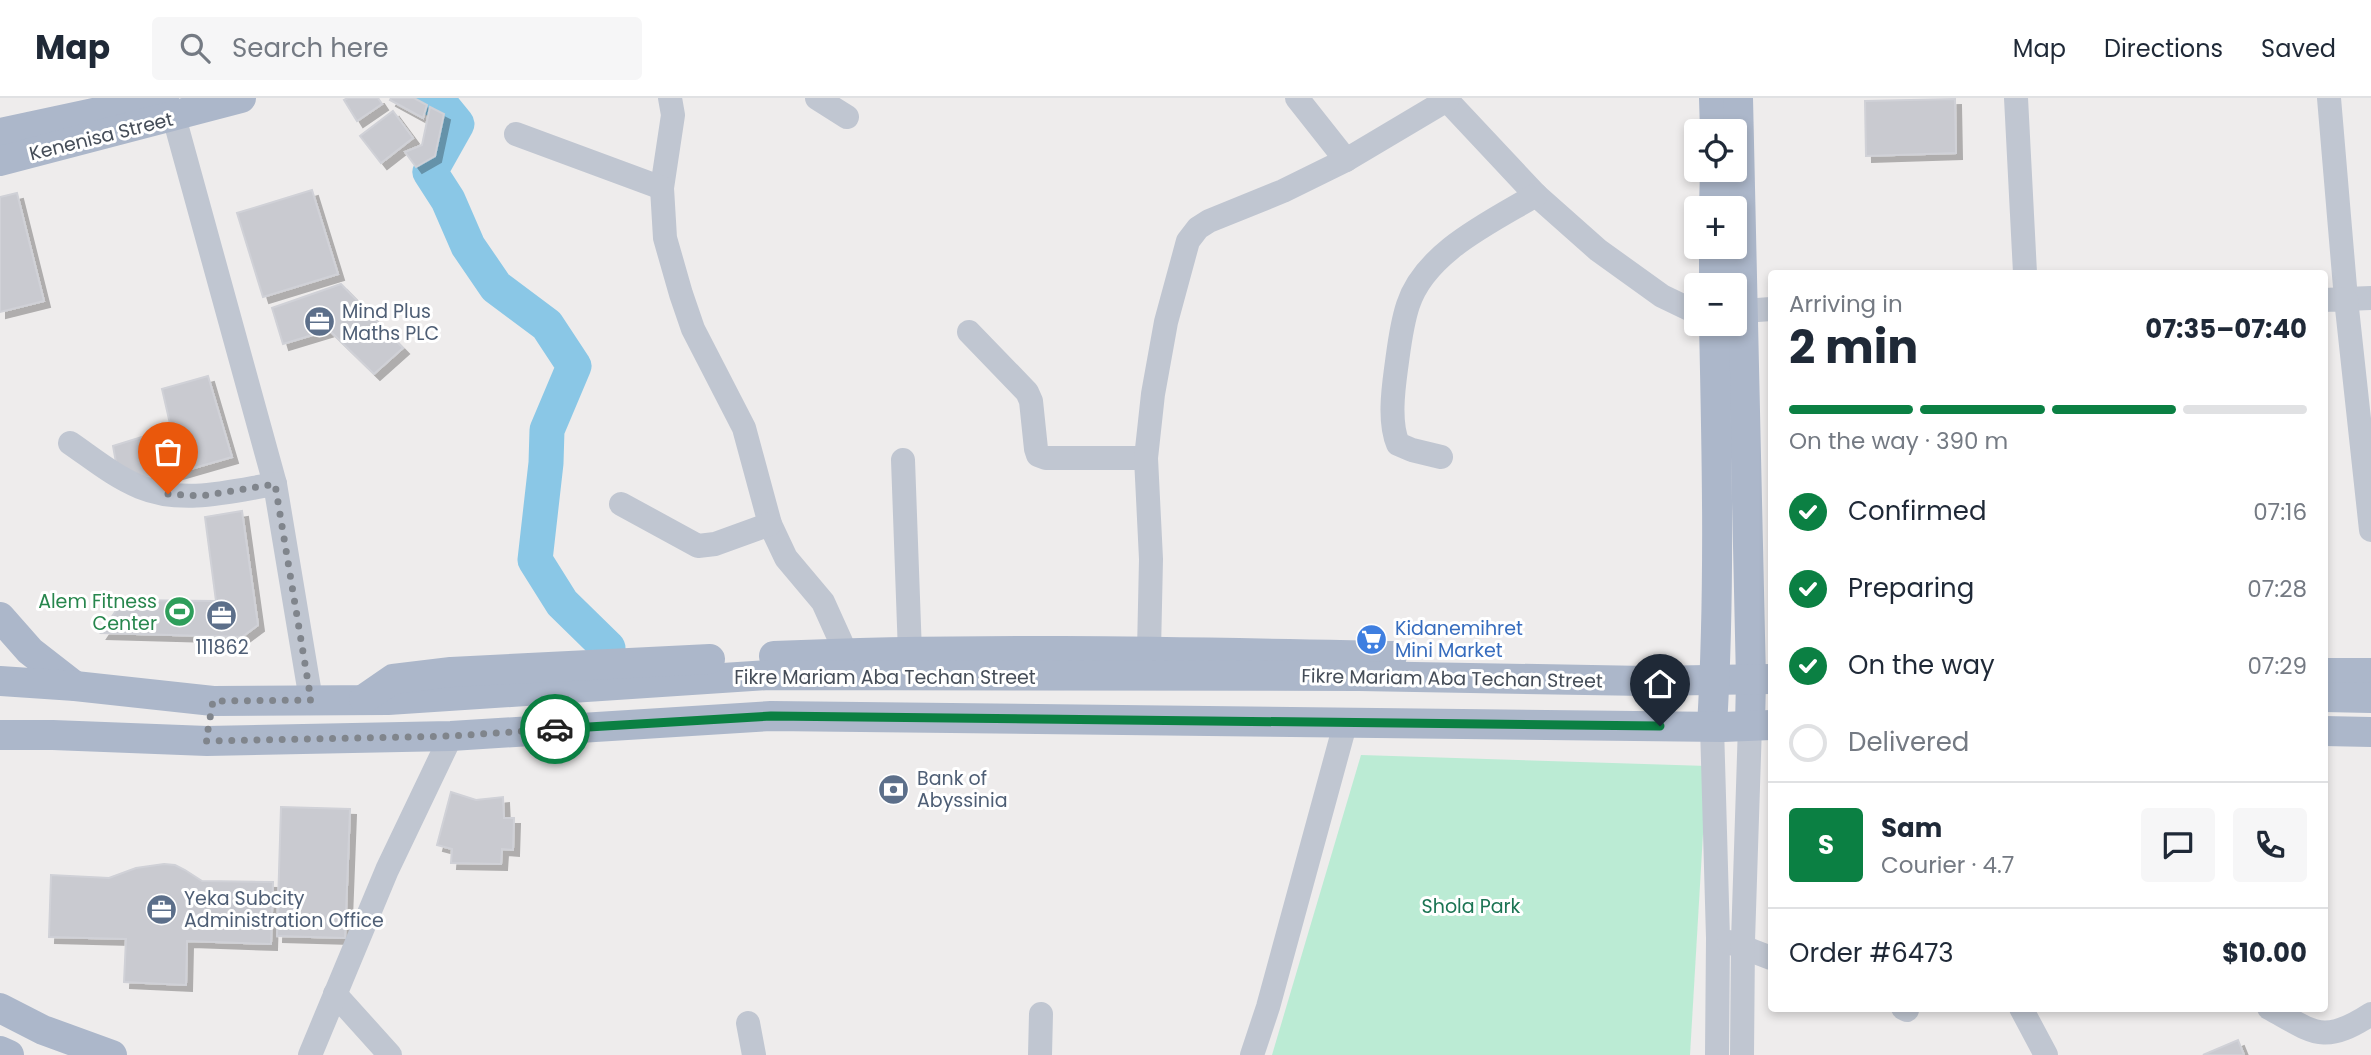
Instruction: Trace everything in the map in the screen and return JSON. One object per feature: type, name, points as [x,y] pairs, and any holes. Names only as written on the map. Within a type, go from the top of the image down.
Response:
[{"type":"main road","name":"Kenenisa Street","points":[[0,133],[241,98]]},
{"type":"main road","points":[[1714,98],[1715,119]]},
{"type":"main road","points":[[1738,98],[1757,310],[1761,725]]},
{"type":"main road","name":"Kenenisa Street","points":[[0,161],[169,108]]},
{"type":"main road","points":[[1712,726],[1715,680],[1717,462],[1714,336]]},
{"type":"main road","points":[[0,617],[30,651],[75,686]]},
{"type":"main road","points":[[362,700],[393,679],[462,671],[846,653],[1149,651],[1577,660],[1611,680]]},
{"type":"main road","points":[[2328,673],[2371,673]]},
{"type":"main road","points":[[769,676],[771,716]]},
{"type":"main road","name":"Fikre Mariam Aba Techan Street","points":[[0,681],[213,701],[362,700],[769,676],[1761,679]]},
{"type":"main road","points":[[2328,697],[2371,698]]},
{"type":"main road","points":[[206,741],[213,701]]},
{"type":"main road","name":"Fikre Mariam Aba Techan Street","points":[[0,735],[206,741],[452,736],[771,716],[1761,725]]},
{"type":"main road","points":[[2328,731],[2371,732]]},
{"type":"main road","points":[[0,1008],[43,1030],[112,1055]]},
{"type":"main road","points":[[0,1051],[9,1055]]},
{"type":"street","points":[[670,98],[673,115],[662,188],[665,238],[681,295],[692,329],[744,428],[770,524],[786,558],[823,602],[846,653]]},
{"type":"street","points":[[817,98],[848,117]]},
{"type":"street","points":[[1297,98],[1346,160]]},
{"type":"street","points":[[2016,98],[2025,270]]},
{"type":"street","points":[[2329,98],[2335,299],[2371,530]]},
{"type":"street","points":[[1149,651],[1151,559],[1146,458],[1153,394],[1166,322],[1188,241],[1209,220],[1283,191],[1346,160],[1446,99],[1536,195],[1598,250],[1662,296],[1684,307]]},
{"type":"street","points":[[169,108],[275,484],[311,700]]},
{"type":"street","points":[[516,134],[662,188]]},
{"type":"street","points":[[1441,457],[1398,444],[1393,433],[1395,380],[1402,325],[1408,303],[1420,278],[1437,261],[1467,236],[1536,195]]},
{"type":"street","points":[[2335,299],[2371,298]]},
{"type":"street","points":[[969,332],[1027,391],[1031,401],[1038,455],[1046,458],[1146,458]]},
{"type":"street","points":[[70,443],[141,488],[168,494],[201,496],[275,484]]},
{"type":"street","points":[[903,460],[910,653]]},
{"type":"street","points":[[621,504],[698,546],[715,544],[770,524]]},
{"type":"street","points":[[1252,1055],[1268,1007],[1346,722]]},
{"type":"street","points":[[1742,1055],[1743,947],[1761,725]]},
{"type":"street","points":[[1712,726],[1718,938],[1717,1055]]},
{"type":"street","points":[[310,1055],[387,870],[452,736]]},
{"type":"street","points":[[1718,938],[1768,957]]},
{"type":"street","points":[[335,993],[390,1055]]},
{"type":"street","points":[[2023,1012],[2046,1055]]},
{"type":"street","points":[[2276,1012],[2313,1032],[2332,1032],[2350,1027],[2371,1014]]},
{"type":"street","points":[[1040,1055],[1041,1014]]},
{"type":"street","points":[[748,1023],[754,1055]]},
{"type":"green space","name":"Shola Park","points":[[1361,755],[1707,766],[1690,1055],[1272,1055]]},
{"type":"building","points":[[378,98],[382,104],[357,121],[344,100]]},
{"type":"building","points":[[414,98],[427,105],[423,118],[390,100]]},
{"type":"building","points":[[1955,99],[1956,153],[1866,156],[1865,101]]},
{"type":"building","points":[[430,107],[444,114],[435,156],[416,167],[405,152],[422,145]]},
{"type":"building","points":[[393,111],[413,138],[381,163],[360,136]]},
{"type":"building","points":[[312,190],[338,274],[263,297],[237,213]]},
{"type":"building","points":[[17,193],[44,301],[0,312],[0,197]]},
{"type":"building","points":[[341,284],[403,348],[374,374],[329,330],[283,344],[272,308]]},
{"type":"building","points":[[208,376],[232,457],[163,477],[140,477],[117,468],[113,446],[171,428],[162,389]]},
{"type":"building","points":[[242,511],[258,625],[242,637],[101,633],[123,600],[216,601],[205,517]]},
{"type":"building","points":[[451,792],[476,800],[503,797],[504,818],[514,818],[513,850],[502,849],[501,864],[451,863],[452,849],[437,845]]},
{"type":"building","points":[[281,807],[350,809],[345,938],[277,936]]},
{"type":"building","name":"Yeka Subcity Administration Office","points":[[175,865],[202,881],[273,882],[271,944],[187,941],[186,985],[124,982],[126,939],[49,937],[51,875],[109,878],[136,868]]},
{"type":"building","points":[[2238,1040],[2244,1055],[2203,1055]]},
{"type":"waterway","points":[[432,98],[439,102],[457,124],[430,172],[448,200],[468,246],[496,287],[547,325],[574,366],[547,430],[535,560],[562,603],[608,648]]},
{"type":"way so far","points":[[168,494],[201,496],[275,484],[311,700],[213,701],[206,741],[452,736],[555,729]]},
{"type":"place","name":"Mind Plus Maths PLC","points":[[319,322]]},
{"type":"place","name":"Alem Fitness Center","points":[[180,612]]},
{"type":"place","name":"111862","points":[[222,616]]},
{"type":"place","name":"Kidanemihret Mini Market","points":[[1372,639]]},
{"type":"place","name":"Bank of Abyssinia","points":[[894,789]]},
{"type":"place","name":"Yeka Subcity Administration Office","points":[[161,909]]},
{"type":"route","points":[[555,729],[771,716],[1660,726]]}]
